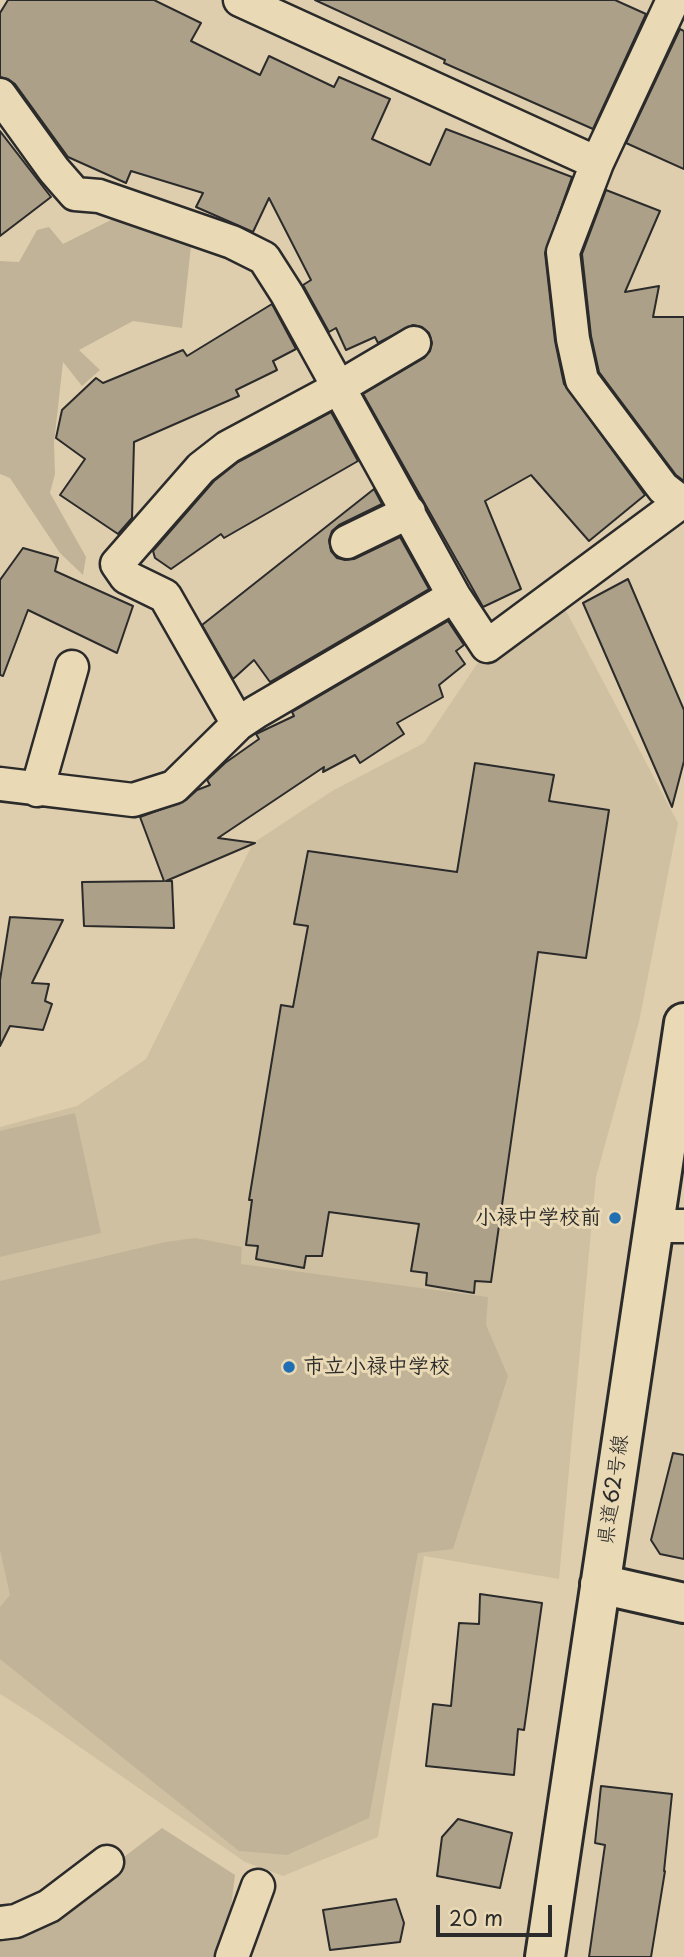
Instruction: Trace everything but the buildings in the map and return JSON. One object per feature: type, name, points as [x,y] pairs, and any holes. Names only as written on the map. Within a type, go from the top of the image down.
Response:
[{"type":"main road","name":"県道62号線","points":[[545,1957],[600,1584],[669,1226],[684,1023]]},
{"type":"main road","points":[[600,1584],[684,1603]]},
{"type":"street","points":[[0,94],[54,170],[75,194],[111,200],[232,242],[264,258],[287,294],[454,596],[487,646],[682,504],[663,488],[582,380],[573,339],[563,252],[597,163],[673,0]]},
{"type":"street","points":[[255,3],[597,163]]},
{"type":"street","points":[[239,724],[164,596],[126,577],[117,564],[201,468],[228,447],[338,388],[414,343]]},
{"type":"street","points":[[347,542],[409,512]]},
{"type":"street","points":[[0,784],[133,800],[174,787],[239,724],[454,596]]},
{"type":"street","points":[[37,790],[72,667]]},
{"type":"street","points":[[0,1923],[16,1921],[49,1906],[107,1862]]},
{"type":"street","points":[[232,1957],[258,1886]]},
{"type":"shaded area","points":[[113,219],[191,246],[182,328],[133,321],[79,350],[100,370],[82,386],[63,362],[54,443],[55,474],[50,493],[86,557],[83,575],[60,553],[10,478],[0,474],[0,261],[19,262],[37,230],[49,227],[63,244]]},
{"type":"shaded area","name":"市立小禄中学校","points":[[565,609],[678,823],[639,1022],[596,1177],[559,1579],[424,1556],[378,1837],[283,1876],[245,1862],[0,1694],[0,1127],[77,1106],[146,1059],[253,843],[332,791],[424,743],[479,661]]},
{"type":"shaded area","points":[[75,1113],[101,1233],[0,1257],[0,1131]]},
{"type":"shaded area","points":[[195,1238],[242,1247],[241,1264],[488,1297],[486,1325],[508,1376],[453,1549],[418,1553],[369,1818],[287,1855],[239,1851],[0,1659],[0,1607],[10,1595],[0,1550],[0,1281],[165,1242]]},
{"type":"shaded area","points":[[162,1828],[235,1875],[230,1916],[215,1957],[0,1957],[0,1935],[28,1930]]},
{"type":"place","name":"小禄中学校前","points":[[615,1218]]},
{"type":"place","name":"市立小禄中学校","points":[[289,1367]]}]
